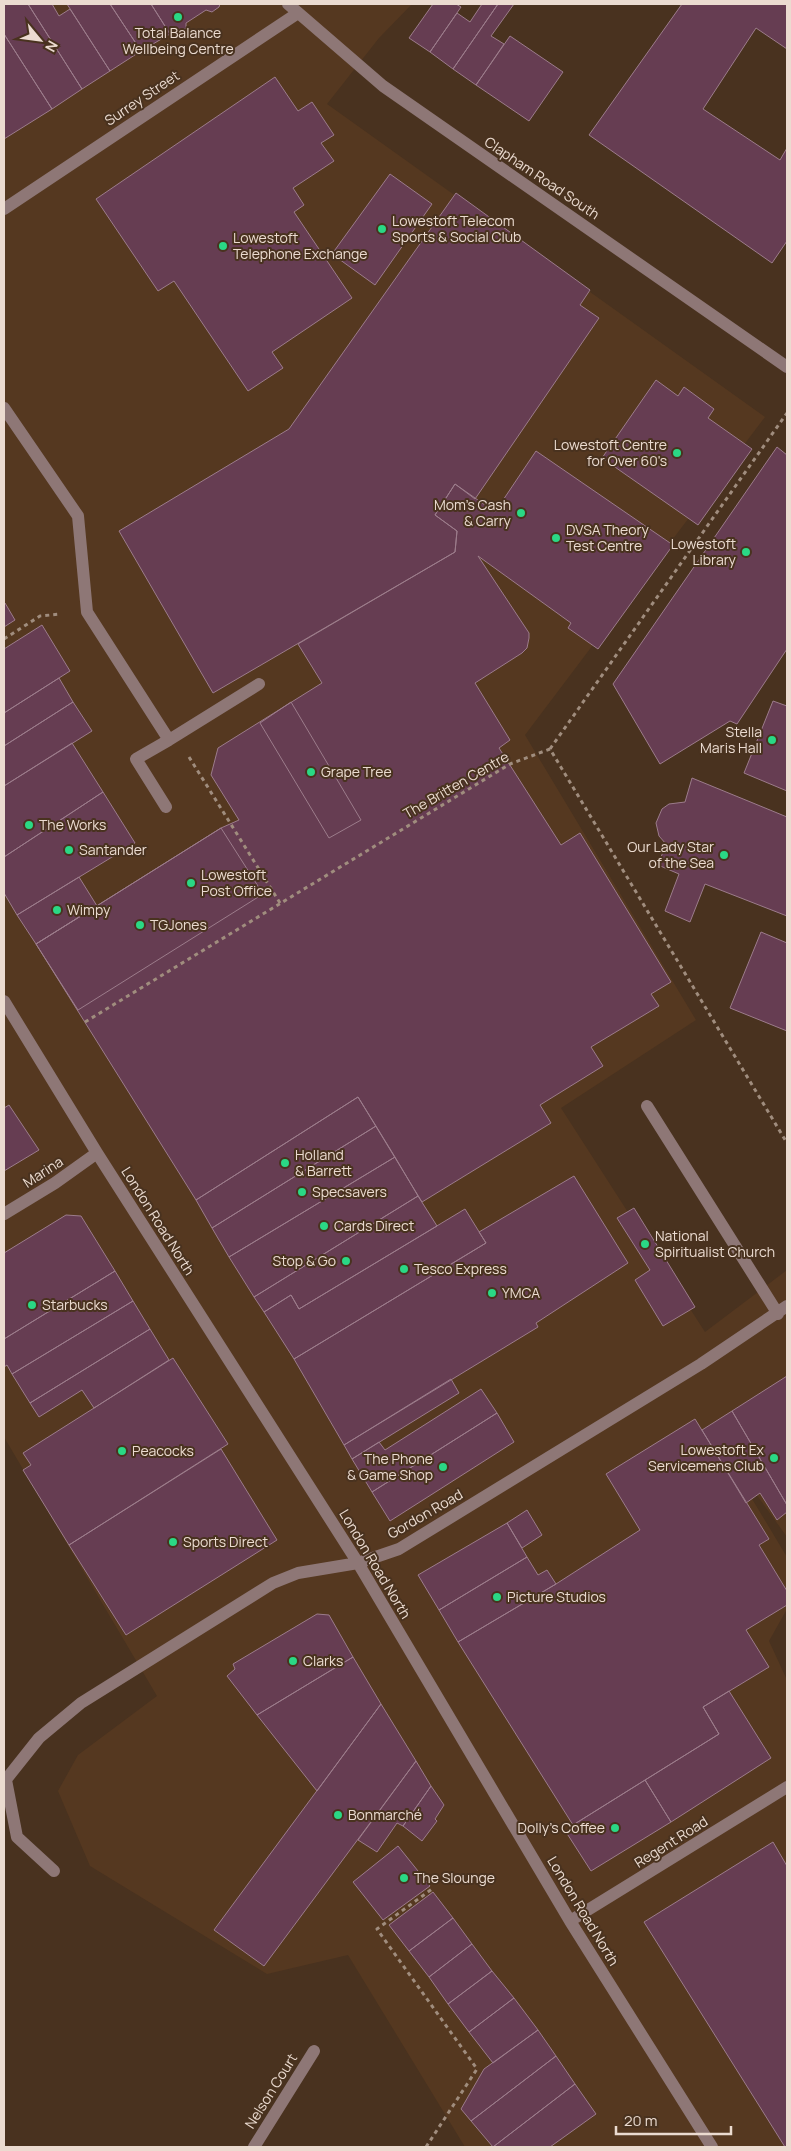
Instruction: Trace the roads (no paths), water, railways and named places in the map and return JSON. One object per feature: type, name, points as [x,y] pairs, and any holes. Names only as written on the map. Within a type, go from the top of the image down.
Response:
[{"type":"street","name":"Clapham Road South","points":[[288,4],[384,86],[786,365]]},
{"type":"street","name":"Surrey Street","points":[[4,208],[298,13]]},
{"type":"street","points":[[4,408],[78,516],[88,612],[172,738]]},
{"type":"street","points":[[166,807],[136,759],[259,684]]},
{"type":"street","name":"London Road North","points":[[4,1001],[97,1153],[358,1563],[570,1921],[712,2147]]},
{"type":"street","points":[[647,1106],[783,1310]]},
{"type":"street","name":"Marina","points":[[4,1214],[55,1183],[97,1153]]},
{"type":"street","name":"Gordon Road","points":[[5,1781],[39,1738],[81,1703],[273,1582],[298,1573],[358,1563],[399,1549],[701,1364],[783,1310]]},
{"type":"street","points":[[5,1781],[17,1837],[54,1871]]},
{"type":"street","name":"Regent Road","points":[[570,1921],[787,1787]]},
{"type":"street","name":"Nelson Court","points":[[254,2147],[314,2051]]},
{"type":"place","name":"Total Balance Wellbeing Centre","points":[[178,17]]},
{"type":"place","name":"Lowestoft Telecom Sports & Social Club","points":[[382,229]]},
{"type":"place","name":"Lowestoft Telephone Exchange","points":[[223,246]]},
{"type":"place","name":"Lowestoft Centre for Over 60's","points":[[677,453]]},
{"type":"place","name":"Mom’s Cash & Carry","points":[[521,513]]},
{"type":"place","name":"DVSA Theory Test Centre","points":[[556,538]]},
{"type":"place","name":"Lowestoft Library","points":[[746,552]]},
{"type":"place","name":"Stella Maris Hall","points":[[772,740]]},
{"type":"place","name":"Grape Tree","points":[[311,772]]},
{"type":"place","name":"The Works","points":[[29,825]]},
{"type":"place","name":"Santander","points":[[69,850]]},
{"type":"place","name":"Our Lady Star of the Sea","points":[[724,855]]},
{"type":"place","name":"Lowestoft Post Office","points":[[191,883]]},
{"type":"place","name":"Wimpy","points":[[57,910]]},
{"type":"place","name":"TGJones","points":[[140,925]]},
{"type":"place","name":"Holland & Barrett","points":[[285,1163]]},
{"type":"place","name":"Specsavers","points":[[302,1192]]},
{"type":"place","name":"Cards Direct","points":[[324,1226]]},
{"type":"place","name":"National Spiritualist Church","points":[[645,1244]]},
{"type":"place","name":"Stop & Go","points":[[346,1261]]},
{"type":"place","name":"Tesco Express","points":[[404,1269]]},
{"type":"place","name":"YMCA","points":[[492,1293]]},
{"type":"place","name":"Starbucks","points":[[32,1305]]},
{"type":"place","name":"Peacocks","points":[[122,1451]]},
{"type":"place","name":"Lowestoft Ex Servicemens Club","points":[[774,1458]]},
{"type":"place","name":"The Phone & Game Shop","points":[[443,1467]]},
{"type":"place","name":"Sports Direct","points":[[173,1542]]},
{"type":"place","name":"Picture Studios","points":[[497,1597]]},
{"type":"place","name":"Clarks","points":[[293,1661]]},
{"type":"place","name":"Bonmarché","points":[[338,1815]]},
{"type":"place","name":"Dolly's Coffee","points":[[615,1828]]},
{"type":"place","name":"The Slounge","points":[[404,1878]]}]
